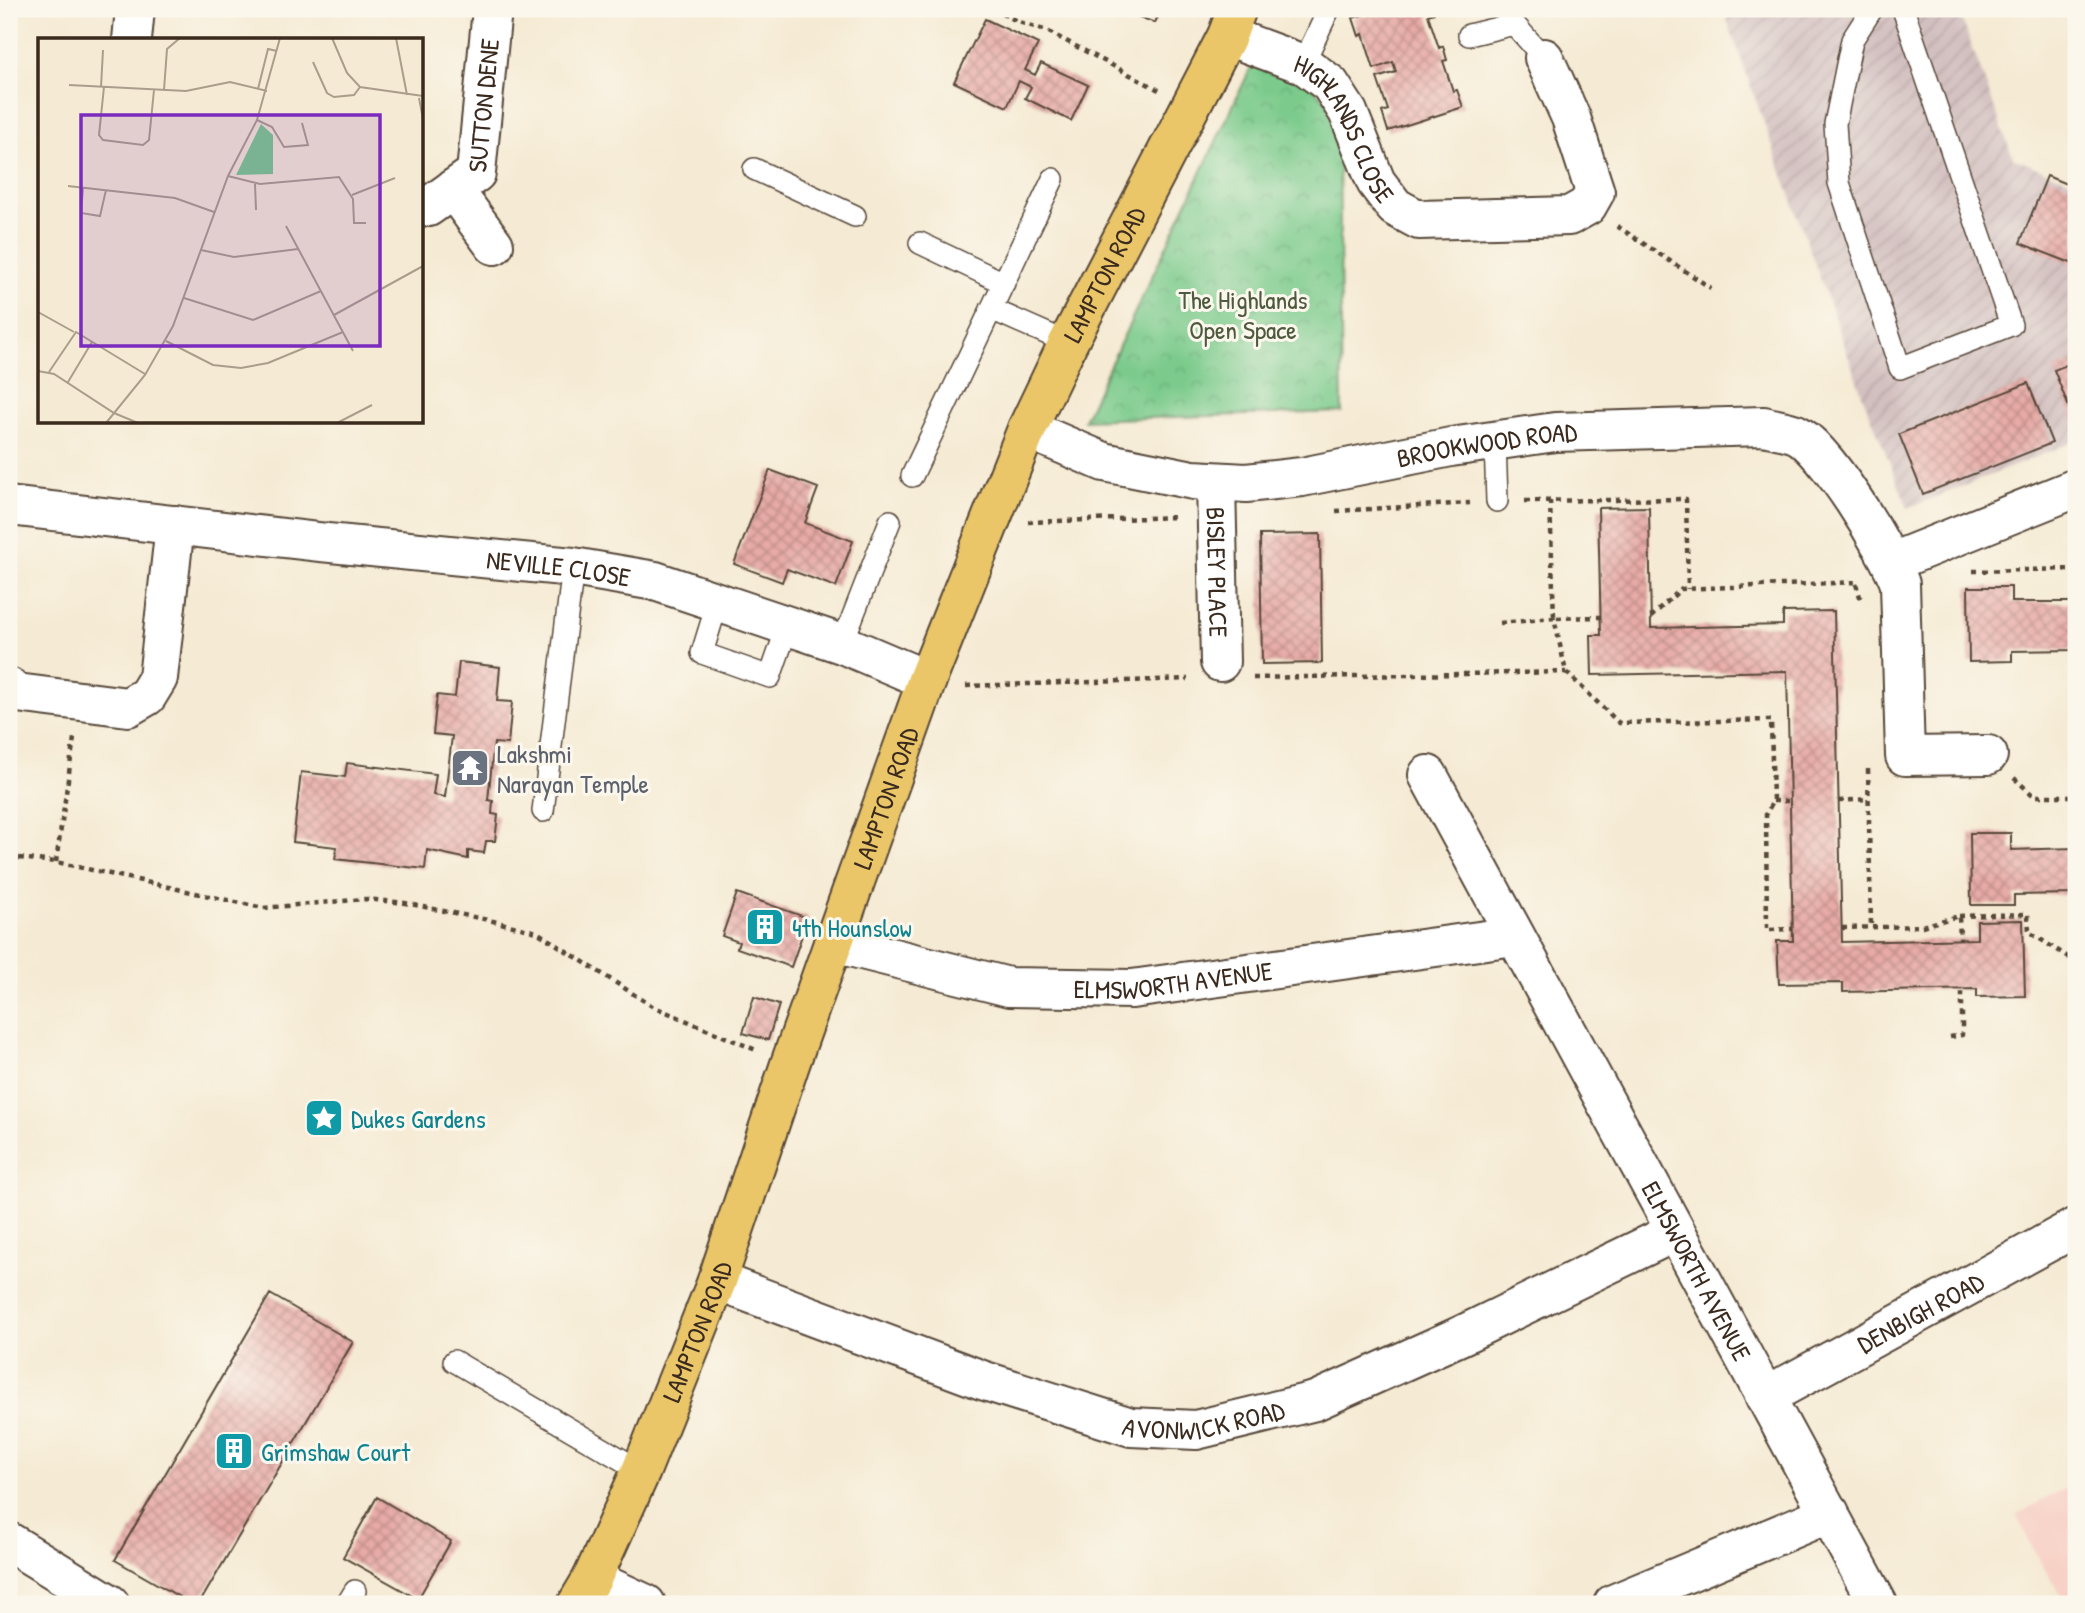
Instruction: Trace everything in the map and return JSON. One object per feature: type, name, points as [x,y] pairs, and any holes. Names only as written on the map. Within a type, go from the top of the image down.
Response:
[{"type":"main road","name":"LAMPTON ROAD","points":[[585,1591],[641,1471],[717,1281],[790,1064],[927,680],[1027,429],[1232,22]]},
{"type":"street","points":[[132,38],[135,9]]},
{"type":"street","name":"SUTTON DENE","points":[[492,9],[476,173],[437,198],[494,244]]},
{"type":"street","name":"HIGHLANDS CLOSE","points":[[1232,22],[1303,64],[1330,84],[1348,112],[1376,182],[1395,207],[1419,220],[1569,216],[1587,206]]},
{"type":"street","points":[[1544,58],[1571,118],[1595,192],[1587,206]]},
{"type":"street","name":"BROOKWOOD ROAD","points":[[1027,429],[1104,462],[1216,499],[1246,483],[1302,477],[1555,432],[1764,426],[1798,435],[1837,476],[1892,562],[1900,584],[1905,756],[1988,755]]},
{"type":"street","points":[[1892,562],[2076,488]]},
{"type":"street","name":"BISLEY PLACE","points":[[1216,499],[1220,662]]},
{"type":"street","name":"NEVILLE CLOSE","points":[[9,511],[175,525],[573,566],[655,581],[842,644],[927,680]]},
{"type":"street","points":[[9,687],[17,693],[128,707],[147,696],[158,678],[175,525]]},
{"type":"street","name":"ELMSWORTH AVENUE","points":[[1428,775],[1878,1604]]},
{"type":"street","name":"ELMSWORTH AVENUE","points":[[834,943],[1009,987],[1069,990],[1132,989],[1515,936]]},
{"type":"street","name":"DENBIGH ROAD","points":[[1766,1397],[2076,1227]]},
{"type":"street","name":"AVONWICK ROAD","points":[[717,1281],[982,1380],[1131,1427],[1196,1430],[1315,1401],[1460,1336],[1675,1231]]},
{"type":"street","points":[[1613,1604],[1830,1513]]},
{"type":"street","points":[[9,1542],[70,1594],[110,1604]]},
{"type":"street","points":[[585,1591],[646,1604]]},
{"type":"lane","points":[[1303,64],[1329,9]]},
{"type":"lane","points":[[1872,9],[1852,40],[1835,124],[1839,183],[1900,368],[2011,325],[1903,9]]},
{"type":"lane","points":[[1469,35],[1514,24],[1544,58]]},
{"type":"lane","points":[[754,169],[855,216]]},
{"type":"lane","points":[[912,476],[1053,179]]},
{"type":"lane","points":[[920,243],[1004,284]]},
{"type":"lane","points":[[991,309],[1068,343]]},
{"type":"lane","points":[[1495,442],[1497,501]]},
{"type":"lane","points":[[842,644],[890,521]]},
{"type":"lane","points":[[543,811],[573,566]]},
{"type":"lane","points":[[718,601],[702,653],[770,677],[788,625]]},
{"type":"lane","points":[[454,1361],[641,1471]]},
{"type":"path","points":[[993,9],[1047,32],[1191,106]]},
{"type":"path","points":[[1587,206],[1711,288]]},
{"type":"path","points":[[989,523],[1216,499]]},
{"type":"path","points":[[1332,511],[1497,501],[1686,499],[1688,589]]},
{"type":"path","points":[[1550,501],[1554,618],[1566,672],[1619,723],[1771,720],[1773,801],[1766,814],[1767,930],[1793,929]]},
{"type":"path","points":[[1651,617],[1681,589],[1856,584],[1892,562]]},
{"type":"path","points":[[1961,571],[2076,569]]},
{"type":"path","points":[[1500,623],[1600,617]]},
{"type":"path","points":[[56,862],[79,701]]},
{"type":"path","points":[[1988,755],[2034,796],[2076,796]]},
{"type":"path","points":[[1839,801],[1868,799]]},
{"type":"path","points":[[1773,801],[1790,801]]},
{"type":"path","points":[[9,857],[56,862],[263,908],[365,899],[405,903],[537,932],[652,1006],[790,1064]]},
{"type":"path","points":[[1842,928],[1923,926],[1959,916],[2028,914],[2029,932],[2076,962]]},
{"type":"path","points":[[1959,916],[1960,939]]},
{"type":"path","points":[[1950,1037],[1962,1035],[1962,989]]},
{"type":"shaded area","points":[[1723,9],[1958,9],[2013,158],[2076,183],[2076,441],[1908,508],[1863,397]]},
{"type":"shaded area","points":[[2076,1482],[2076,1604],[2067,1604],[2037,1557],[2016,1515]]},
{"type":"green space","name":"The Highlands Open Space","points":[[1255,59],[1298,75],[1326,100],[1339,137],[1342,412],[1084,420]]},
{"type":"building","points":[[1119,9],[1161,9],[1155,23]]},
{"type":"building","points":[[1381,9],[1433,9],[1434,13],[1428,15],[1439,48],[1443,46],[1447,60],[1443,61],[1453,91],[1457,90],[1463,107],[1388,131],[1382,112],[1388,110],[1377,78],[1396,72],[1393,62],[1374,69],[1363,34],[1359,36],[1353,18]]},
{"type":"building","points":[[985,19],[1038,44],[1025,70],[1035,75],[1041,63],[1088,85],[1071,121],[1025,98],[1031,87],[1019,81],[1007,107],[954,82]]},
{"type":"building","points":[[2047,176],[2076,188],[2076,265],[2020,243]]},
{"type":"building","points":[[2076,361],[2076,425],[2054,370]]},
{"type":"building","points":[[2028,383],[2052,443],[1923,494],[1899,434]]},
{"type":"building","points":[[770,470],[818,488],[805,523],[853,541],[836,587],[787,569],[782,582],[734,564]]},
{"type":"building","points":[[1649,507],[1651,628],[1783,625],[1783,612],[1834,611],[1842,942],[1977,939],[1977,921],[2023,920],[2025,996],[1977,997],[1977,989],[1843,992],[1843,983],[1779,984],[1777,941],[1793,941],[1787,671],[1592,675],[1591,635],[1601,635],[1598,508]]},
{"type":"building","points":[[1320,534],[1322,663],[1262,664],[1260,535]]},
{"type":"building","points":[[1968,587],[2011,587],[2011,602],[2076,602],[2076,650],[2012,651],[2012,661],[1969,662]]},
{"type":"building","name":"Lakshmi Narayan Temple","points":[[459,662],[500,667],[497,701],[512,702],[508,744],[494,743],[488,800],[493,801],[492,814],[498,815],[495,841],[486,841],[484,853],[468,851],[468,859],[427,850],[425,869],[335,859],[337,847],[293,842],[301,772],[345,777],[347,763],[436,774],[433,795],[445,797],[452,736],[433,734],[437,695],[455,697]]},
{"type":"building","points":[[1970,833],[2011,833],[2011,850],[2076,848],[2076,894],[2014,895],[2014,905],[1971,905]]},
{"type":"building","name":"4th Hounslow","points":[[737,893],[808,918],[791,967],[737,948],[739,942],[722,936]]},
{"type":"building","points":[[754,997],[779,1005],[768,1040],[743,1033]]},
{"type":"building","name":"Grimshaw Court","points":[[270,1294],[353,1342],[199,1604],[192,1604],[115,1560]]},
{"type":"building","points":[[377,1497],[451,1541],[418,1599],[343,1557]]},
{"type":"place","name":"Lakshmi Narayan Temple","points":[[470,768]]},
{"type":"place","name":"4th Hounslow","points":[[765,927]]},
{"type":"place","name":"Dukes Gardens","points":[[324,1118]]},
{"type":"place","name":"Grimshaw Court","points":[[234,1451]]}]
